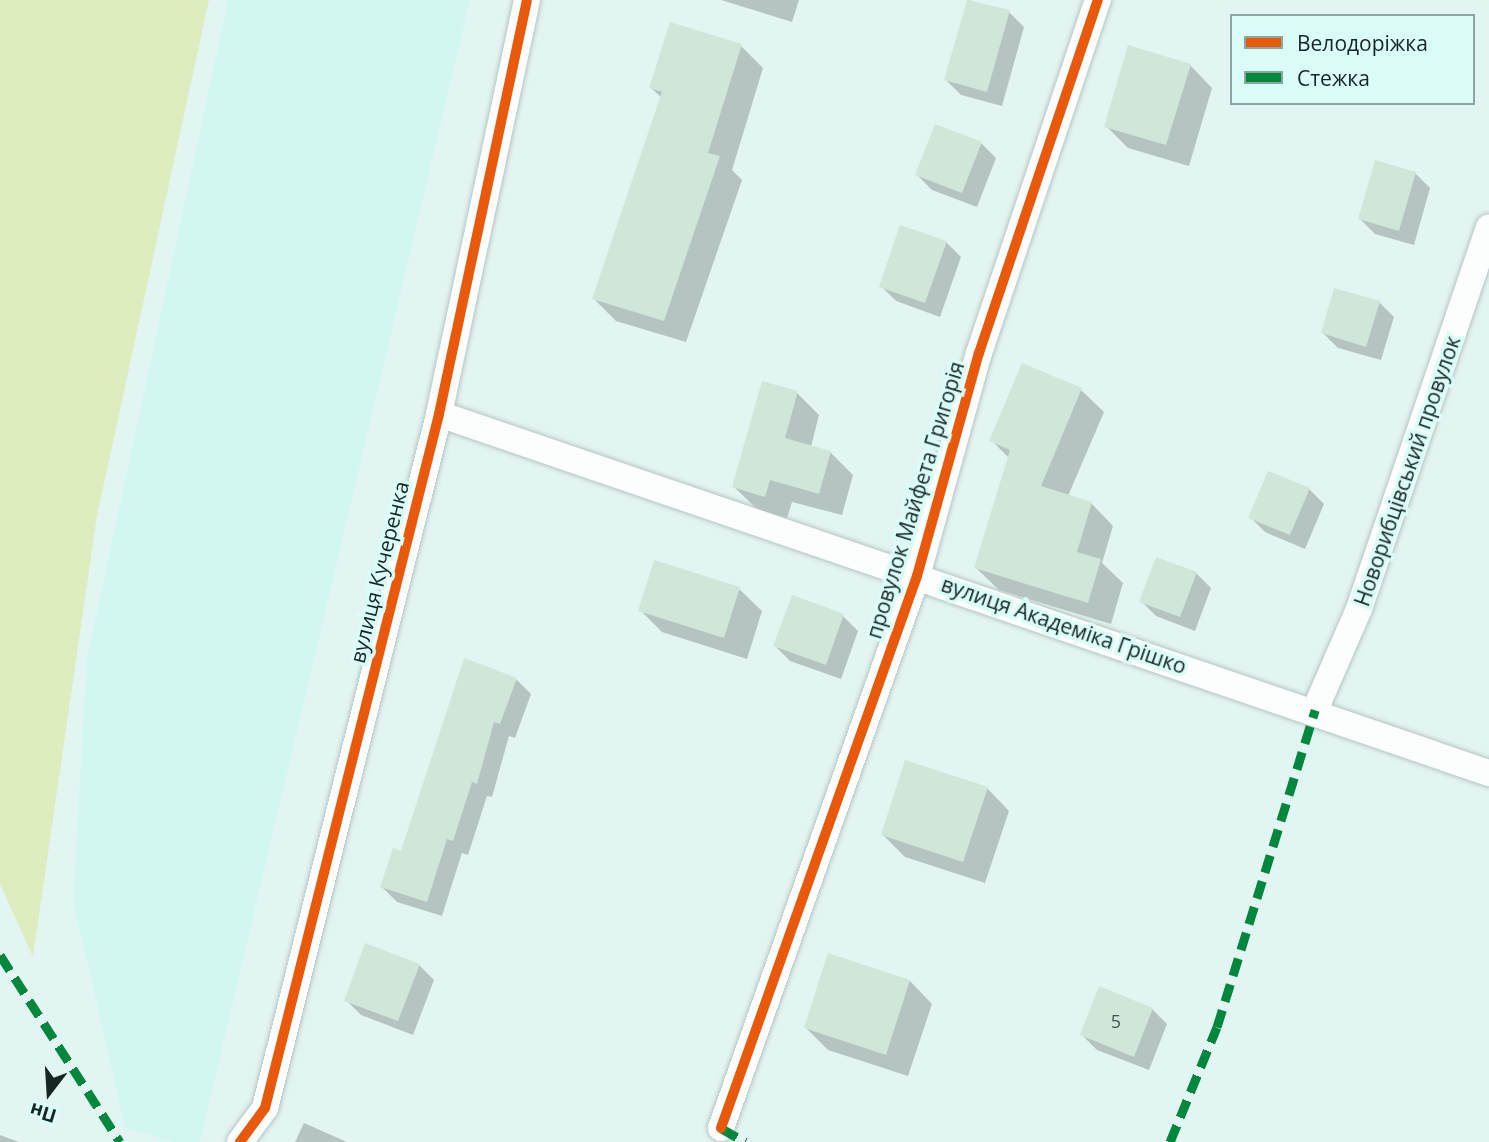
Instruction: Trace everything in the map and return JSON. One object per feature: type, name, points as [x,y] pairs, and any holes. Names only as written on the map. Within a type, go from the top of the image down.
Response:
[{"type":"street","name":"вулиця Кучеренка","points":[[240,1142],[265,1108],[439,414],[527,0]]},
{"type":"street","name":"провулок Майфета Григорія","points":[[721,1128],[917,576],[979,353],[1098,0]]},
{"type":"street","name":"Новорибцівський провулок","points":[[1315,710],[1359,608],[1489,228]]},
{"type":"street","name":"вулиця Академіка Грішко","points":[[439,414],[1315,710],[1489,773]]},
{"type":"shaded area","points":[[228,0],[470,0],[200,1142],[173,1142],[125,1128],[73,900],[87,658]]},
{"type":"green space","points":[[0,0],[209,0],[97,516],[33,957],[0,884]]},
{"type":"building","points":[[967,0],[1010,10],[987,92],[944,80]]},
{"type":"building","points":[[670,22],[742,44],[708,153],[720,156],[664,321],[592,299],[662,92],[649,88]]},
{"type":"building","points":[[1128,45],[1191,64],[1166,145],[1104,127]]},
{"type":"building","points":[[935,124],[982,142],[962,193],[915,175]]},
{"type":"building","points":[[1375,160],[1416,172],[1399,231],[1358,219]]},
{"type":"building","points":[[900,225],[947,241],[925,303],[879,287]]},
{"type":"building","points":[[1334,288],[1380,301],[1366,347],[1321,333]]},
{"type":"building","points":[[1022,363],[1082,388],[1041,486],[1092,502],[1077,552],[1101,559],[1088,603],[974,568],[1010,450],[989,441]]},
{"type":"building","points":[[762,381],[798,391],[785,438],[831,451],[819,494],[770,480],[765,497],[732,487]]},
{"type":"building","points":[[1268,471],[1310,488],[1290,535],[1248,518]]},
{"type":"building","points":[[1156,557],[1197,572],[1180,617],[1139,602]]},
{"type":"building","points":[[654,560],[740,587],[724,638],[638,611]]},
{"type":"building","points":[[792,595],[844,614],[826,665],[773,646]]},
{"type":"building","points":[[464,658],[517,678],[500,724],[494,722],[477,784],[472,782],[453,841],[447,839],[427,902],[380,887],[393,848],[401,851]]},
{"type":"building","points":[[905,760],[988,787],[963,862],[881,835]]},
{"type":"building","points":[[365,943],[420,964],[398,1021],[344,1001]]},
{"type":"building","points":[[828,953],[910,980],[886,1055],[804,1028]]},
{"type":"building","points":[[1099,986],[1153,1008],[1134,1057],[1080,1035]]},
{"type":"marked path","points":[[1170,1142],[1217,1027],[1315,710]]},
{"type":"marked path","points":[[0,955],[120,1142]]},
{"type":"marked path","points":[[721,1128],[745,1142]]},
{"type":"cycle path","points":[[240,1142],[265,1108],[439,414],[527,0]]},
{"type":"cycle path","points":[[721,1128],[917,576],[979,353],[1098,0]]}]
